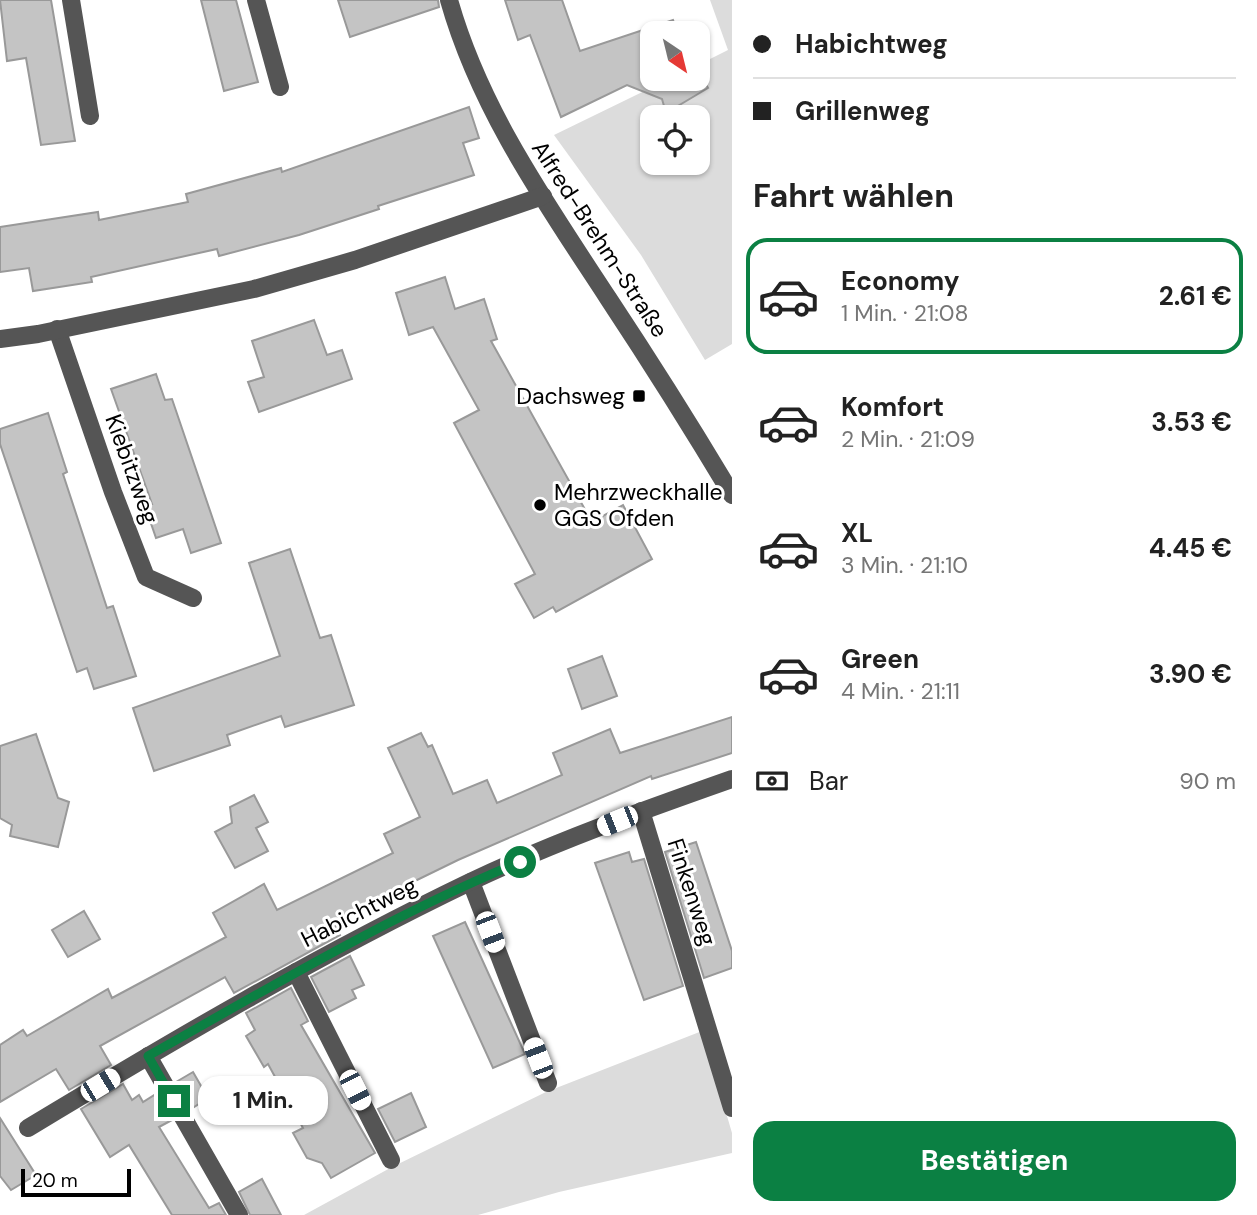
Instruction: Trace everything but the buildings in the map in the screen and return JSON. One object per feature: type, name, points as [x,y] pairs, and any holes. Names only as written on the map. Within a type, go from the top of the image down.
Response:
[{"type":"street","points":[[71,0],[90,116]]},
{"type":"street","points":[[256,0],[280,87]]},
{"type":"street","name":"Alfred-Brehm-Straße","points":[[449,0],[462,46],[499,123],[732,495]]},
{"type":"street","points":[[0,339],[254,289],[393,248],[543,196]]},
{"type":"street","name":"Kiebitzweg","points":[[57,329],[113,492],[146,577],[193,598]]},
{"type":"street","name":"Habichtweg","points":[[28,1128],[296,972],[471,882],[641,811],[732,779]]},
{"type":"street","name":"Finkenweg","points":[[641,811],[732,1108]]},
{"type":"street","points":[[471,882],[548,1083]]},
{"type":"street","points":[[296,972],[391,1160]]},
{"type":"street","points":[[148,1056],[239,1215]]},
{"type":"shaded area","points":[[710,0],[732,0],[732,344],[705,360],[641,255],[554,135],[644,91],[710,91],[710,59],[728,50]]},
{"type":"shaded area","points":[[702,1031],[732,1133],[732,1153],[559,1192],[478,1215],[304,1215],[392,1167],[546,1092]]},
{"type":"place","name":"Dachsweg","points":[[639,396]]},
{"type":"place","name":"Mehrzweckhalle GGS Ofden","points":[[540,505]]},
{"type":"route","points":[[174,1101],[148,1056],[296,972],[471,882],[520,862]]}]
